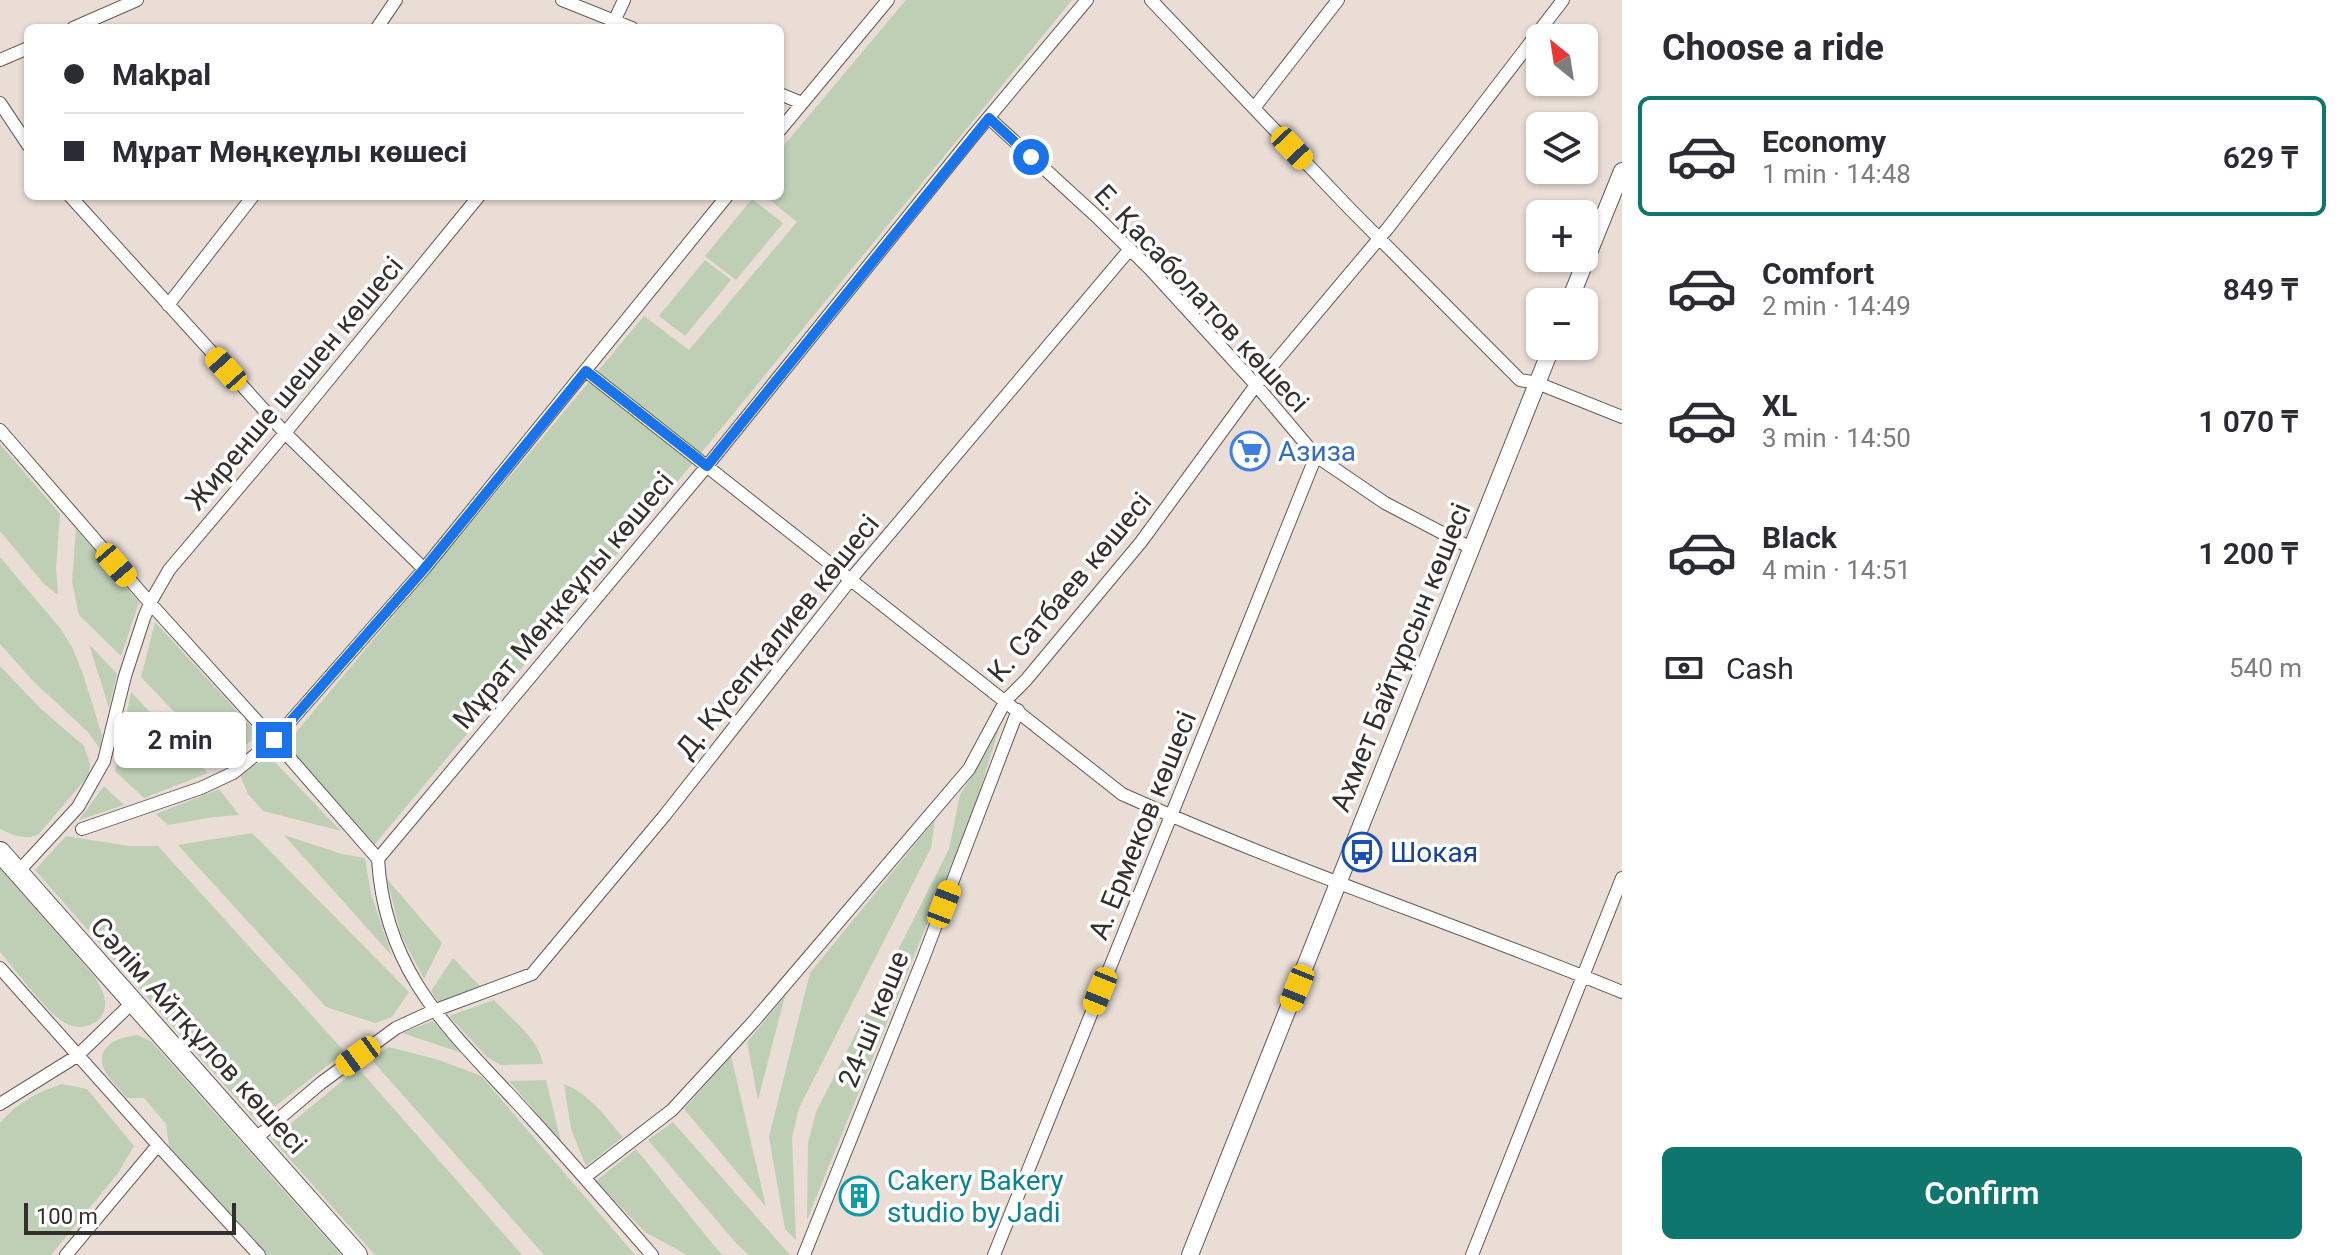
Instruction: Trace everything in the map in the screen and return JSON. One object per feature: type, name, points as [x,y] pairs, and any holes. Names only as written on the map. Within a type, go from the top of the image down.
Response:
[{"type":"highway","name":"Сәлім Айтқұлов көшесі","points":[[0,852],[357,1255]]},
{"type":"street","points":[[82,24],[137,0]]},
{"type":"street","points":[[380,24],[396,0]]},
{"type":"street","points":[[562,0],[613,24],[624,0]]},
{"type":"street","points":[[784,125],[888,0]]},
{"type":"street","name":"Мұрат Мөңкеұлы көшесі","points":[[378,859],[707,466],[1087,0]]},
{"type":"street","points":[[1151,0],[1378,238],[1520,380],[1537,383],[1622,417]]},
{"type":"street","points":[[1254,108],[1338,0]]},
{"type":"street","name":"К. Сатбаев көшесі","points":[[585,1177],[672,1110],[754,1021],[969,769],[1006,700],[1141,542],[1256,385],[1378,238],[1563,0]]},
{"type":"street","points":[[0,60],[24,50]]},
{"type":"street","points":[[784,96],[802,103]]},
{"type":"street","points":[[0,103],[24,139]]},
{"type":"street","name":"Е. Қасаболатов көшесі","points":[[989,118],[1130,249],[1256,385],[1316,456],[1385,503],[1471,548]]},
{"type":"street","points":[[1575,288],[1622,171]]},
{"type":"street","points":[[74,200],[285,433],[424,569]]},
{"type":"street","points":[[168,305],[250,200]]},
{"type":"street","name":"Жиренше шешен көшесі","points":[[18,872],[78,807],[104,761],[125,676],[150,603],[169,570],[476,200]]},
{"type":"street","points":[[82,829],[201,788],[233,773],[274,740],[424,569],[724,200]]},
{"type":"street","name":"Д. Күсепқалиев көшесі","points":[[255,1139],[321,1083],[396,1028],[433,1011],[513,983],[539,968],[665,815],[851,579],[1130,249]]},
{"type":"street","name":"Ахмет Байтұрсын көшесі","points":[[1190,1255],[1546,360]]},
{"type":"street","points":[[586,371],[1122,794],[1338,883],[1622,992]]},
{"type":"street","points":[[0,430],[378,859],[379,882],[395,944],[433,1011],[652,1255]]},
{"type":"street","name":"А. Ермеков көшесі","points":[[994,1255],[1316,456]]},
{"type":"street","name":"24-ші көше","points":[[804,1255],[917,974],[1018,710]]},
{"type":"street","points":[[1472,1255],[1622,878]]},
{"type":"street","points":[[0,968],[259,1255]]},
{"type":"street","points":[[0,1104],[77,1056],[133,1002]]},
{"type":"street","points":[[66,1255],[158,1145]]},
{"type":"green space","points":[[906,0],[1072,0],[697,458],[370,850],[282,749],[644,316],[689,350],[797,222],[770,200],[784,200],[784,145]]},
{"type":"green space","points":[[751,200],[783,223],[736,280],[705,256]]},
{"type":"green space","points":[[705,260],[731,280],[685,336],[659,316]]},
{"type":"green space","points":[[0,444],[60,514],[56,568],[58,595],[44,584],[0,531]]},
{"type":"green space","points":[[76,529],[139,602],[121,656],[79,615],[72,582]]},
{"type":"green space","points":[[0,557],[60,628],[72,647],[102,735],[100,749],[88,732],[33,681],[0,644]]},
{"type":"green space","points":[[155,622],[259,735],[222,762],[141,677]]},
{"type":"green space","points":[[89,644],[117,674],[109,708]]},
{"type":"green space","points":[[0,666],[41,709],[84,746],[90,764],[89,775],[38,835],[28,837],[0,829]]},
{"type":"green space","points":[[131,692],[208,773],[144,798],[115,771]]},
{"type":"green space","points":[[1000,725],[975,806],[807,1220],[808,1143],[816,1112],[949,849],[960,795]]},
{"type":"green space","points":[[269,756],[341,831],[263,811],[248,794],[240,775]]},
{"type":"green space","points":[[104,786],[124,805],[79,820]]},
{"type":"green space","points":[[219,789],[239,815],[168,825],[156,814]]},
{"type":"green space","points":[[935,820],[931,848],[799,1108],[792,1137],[796,1240],[785,1229],[769,1137],[810,973]]},
{"type":"green space","points":[[252,833],[409,992],[392,1017],[375,1023],[326,1007],[178,845]]},
{"type":"green space","points":[[284,835],[342,854],[365,858],[371,894],[392,956]]},
{"type":"green space","points":[[66,836],[129,846],[158,846],[345,1052],[256,1121],[35,870]]},
{"type":"green space","points":[[0,869],[95,977],[104,995],[105,1009],[92,1024],[72,1026],[58,1018],[0,952]]},
{"type":"green space","points":[[387,879],[442,943],[424,979],[401,935]]},
{"type":"green space","points":[[453,958],[480,986],[439,1003],[431,991]]},
{"type":"green space","points":[[785,996],[758,1100],[747,1042]]},
{"type":"green space","points":[[494,1000],[530,1037],[543,1064],[501,1065],[487,1057],[449,1016]]},
{"type":"green space","points":[[433,1021],[462,1053],[402,1033]]},
{"type":"green space","points":[[138,1035],[152,1042],[341,1255],[266,1255],[169,1146],[166,1124],[144,1098],[127,1098],[107,1074],[102,1058],[107,1047],[118,1040]]},
{"type":"green space","points":[[389,1047],[439,1060],[481,1076],[635,1255],[544,1255],[371,1059]]},
{"type":"green space","points":[[731,1056],[766,1207],[684,1109]]},
{"type":"green space","points":[[358,1068],[522,1255],[375,1255],[272,1139]]},
{"type":"green space","points":[[546,1080],[561,1141],[509,1081]]},
{"type":"green space","points":[[62,1084],[87,1089],[134,1146],[118,1173],[51,1255],[0,1255],[0,1123],[28,1099]]},
{"type":"green space","points":[[564,1084],[589,1100],[623,1137],[586,1166],[571,1129]]},
{"type":"green space","points":[[673,1122],[790,1255],[749,1255],[736,1243],[648,1140]]},
{"type":"green space","points":[[636,1149],[723,1255],[687,1255],[645,1232],[596,1181]]},
{"type":"place","name":"Азиза","points":[[1250,451]]},
{"type":"place","name":"Шокая","points":[[1362,852]]},
{"type":"place","name":"Cakery Bakery studio by Jadi","points":[[859,1196]]},
{"type":"route","points":[[274,740],[424,569],[586,371],[707,466],[989,118],[1031,157]]}]
